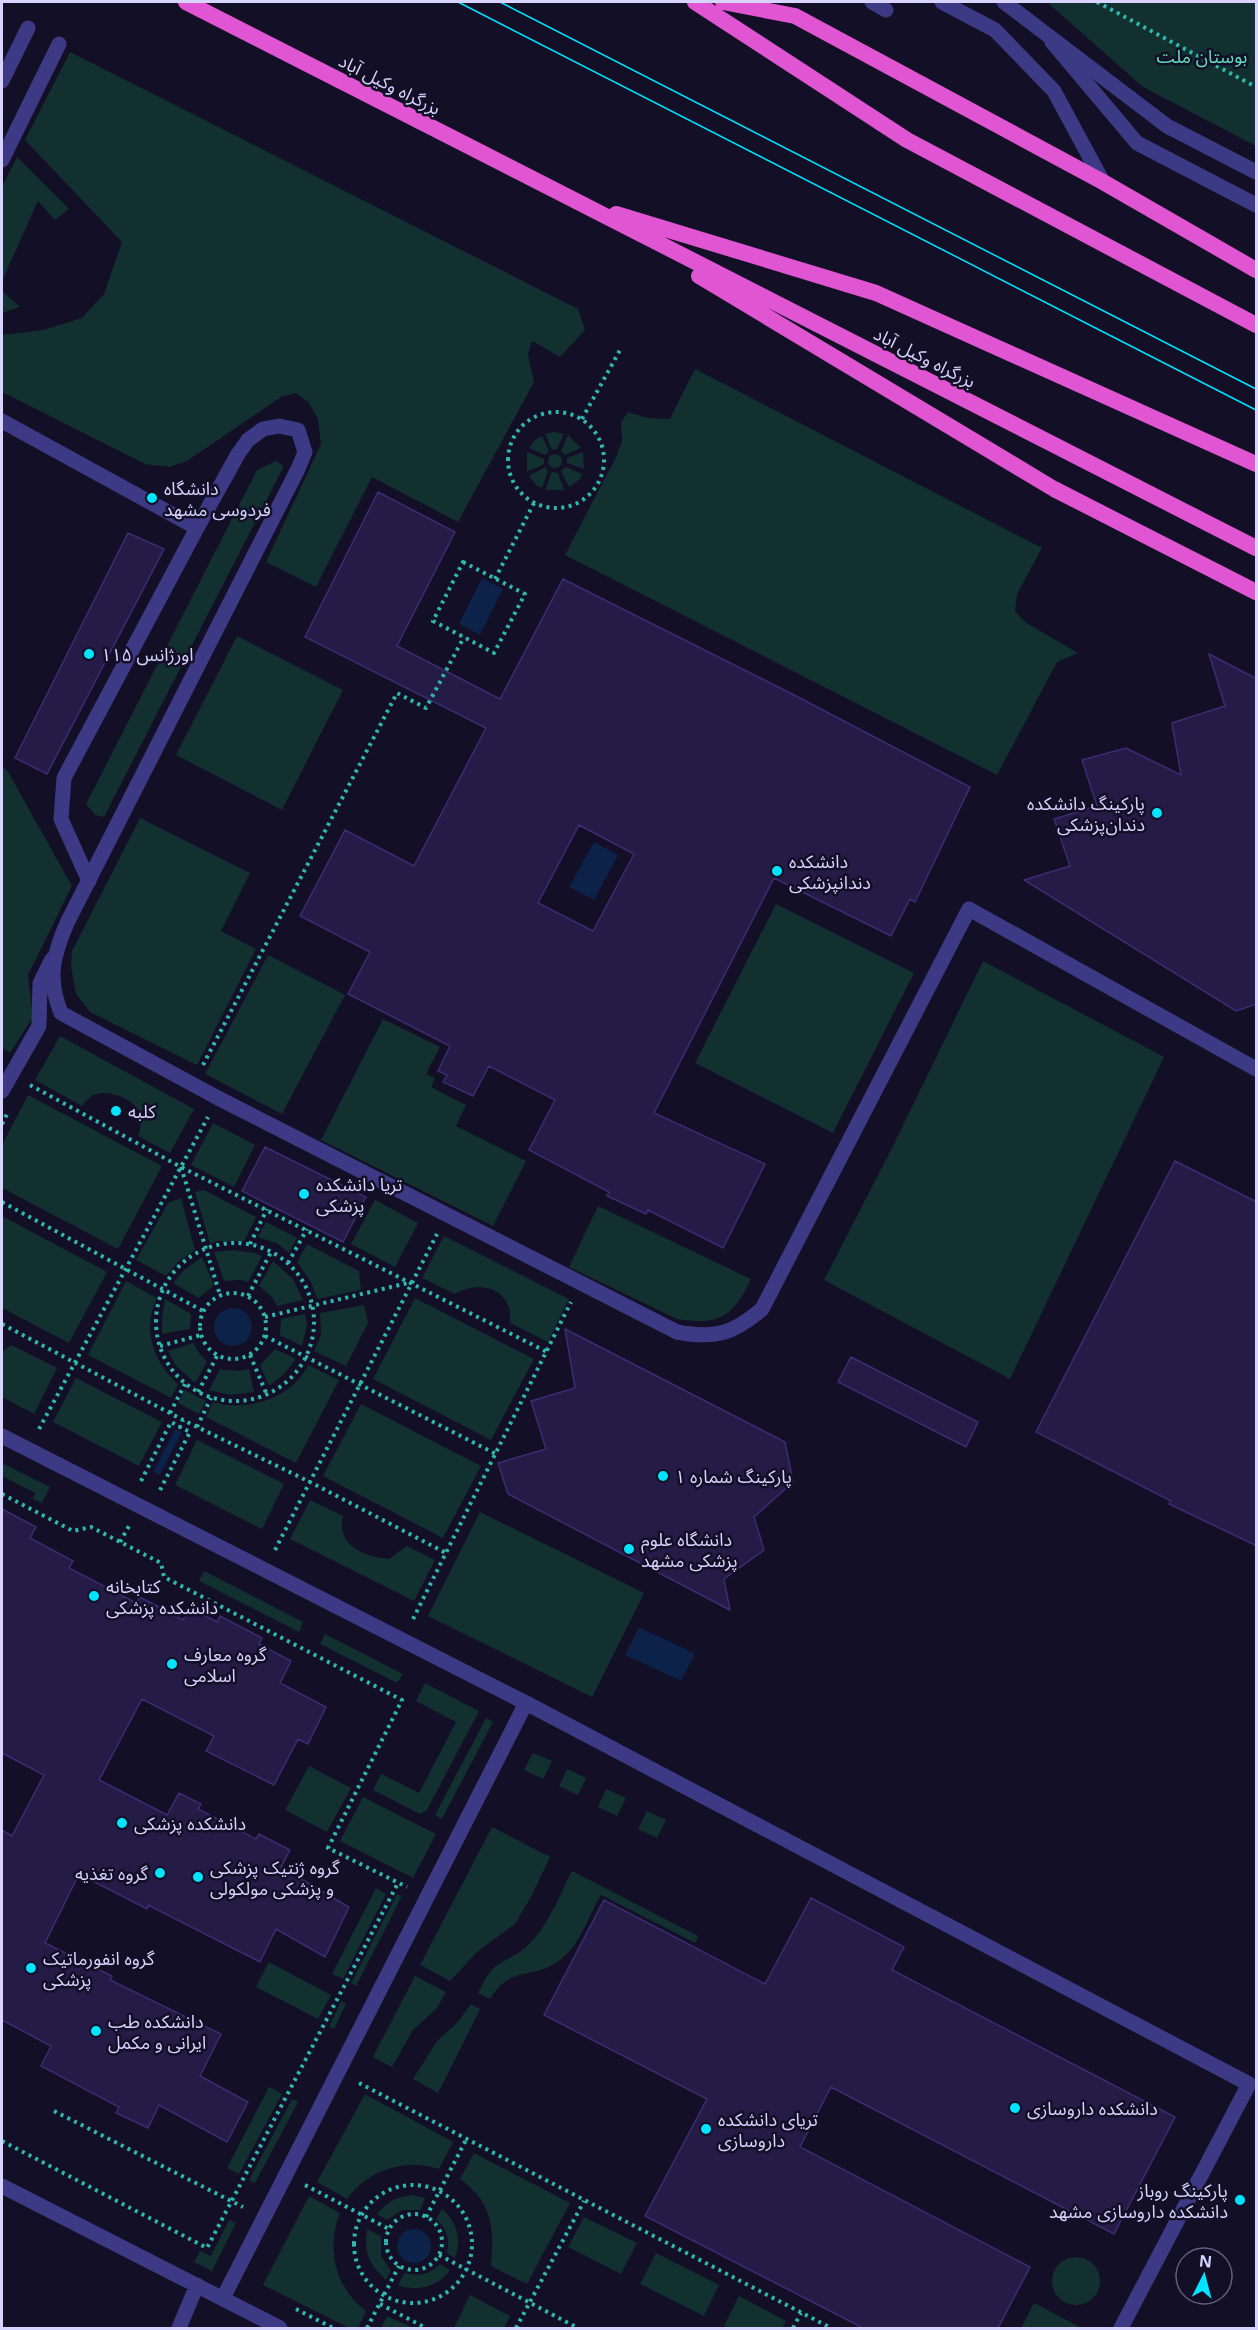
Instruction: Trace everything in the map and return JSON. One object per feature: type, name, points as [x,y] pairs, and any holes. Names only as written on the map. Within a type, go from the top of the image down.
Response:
[{"type":"highway","name":"بزرگراه وکیل آباد","points":[[186,2],[1257,548]]},
{"type":"highway","points":[[695,2],[907,140],[1257,325]]},
{"type":"highway","points":[[723,2],[795,16],[1103,182],[1257,270]]},
{"type":"highway","name":"بزرگراه وکیل آباد","points":[[575,202],[876,293],[1257,464]]},
{"type":"highway","points":[[575,202],[1054,489],[1257,592]]},
{"type":"street","points":[[872,2],[886,10]]},
{"type":"street","points":[[942,2],[995,30],[1054,91],[1103,182]]},
{"type":"street","points":[[1004,2],[1167,126],[1257,172]]},
{"type":"street","points":[[1004,2],[1047,36],[1137,143],[1257,206]]},
{"type":"street","points":[[2,81],[28,28]]},
{"type":"street","points":[[2,160],[59,44]]},
{"type":"street","points":[[2,421],[197,528]]},
{"type":"street","points":[[39,1026],[40,983],[89,881],[298,469],[305,452],[298,430],[279,426],[263,429],[248,440],[197,528],[64,778],[61,819],[89,881]]},
{"type":"street","points":[[2,1091],[39,1026],[51,1016],[62,1013],[218,1098],[677,1332],[700,1336],[723,1334],[745,1324],[762,1309],[969,909],[1257,1069]]},
{"type":"street","points":[[55,953],[54,987],[62,1013]]},
{"type":"street","points":[[2,1436],[526,1703],[1249,2084],[1122,2328]]},
{"type":"street","points":[[223,2298],[526,1703]]},
{"type":"street","points":[[2,2186],[278,2328]]},
{"type":"street","points":[[179,2328],[197,2285]]},
{"type":"street","points":[[245,2328],[252,2314]]},
{"type":"path","points":[[1097,2],[1257,87]]},
{"type":"path","points":[[582,419],[620,350]]},
{"type":"path","points":[[552,412],[582,419],[600,442],[604,456],[603,471],[597,486],[586,498],[571,506],[554,508],[534,502],[524,496],[513,484],[508,468],[508,451],[514,435],[524,424],[537,416],[552,412]]},
{"type":"path","points":[[495,579],[534,502]]},
{"type":"path","points":[[463,562],[495,579],[525,594],[494,653],[433,621],[463,562]]},
{"type":"path","points":[[193,1084],[397,693],[426,708],[464,637]]},
{"type":"path","points":[[24,1082],[181,1167],[547,1352]]},
{"type":"path","points":[[27,1449],[218,1098]]},
{"type":"path","points":[[181,1167],[220,1295]]},
{"type":"path","points":[[2,1202],[203,1311]]},
{"type":"path","points":[[250,1244],[267,1209]]},
{"type":"path","points":[[264,1570],[447,1215]]},
{"type":"path","points":[[288,1263],[307,1229]]},
{"type":"path","points":[[227,1244],[250,1244],[271,1252],[288,1263],[299,1275],[308,1289],[313,1305],[314,1332],[307,1357],[297,1373],[283,1386],[267,1395],[239,1401],[211,1398],[185,1384],[170,1367],[160,1346],[156,1327],[157,1308],[163,1290],[173,1273],[188,1259],[205,1249],[227,1244]]},
{"type":"path","points":[[249,1296],[271,1252]]},
{"type":"path","points":[[266,1317],[412,1282]]},
{"type":"path","points":[[413,1620],[581,1283]]},
{"type":"path","points":[[239,1293],[249,1296],[257,1303],[266,1317],[265,1336],[257,1350],[250,1355],[234,1359],[217,1355],[210,1350],[201,1335],[203,1311],[220,1295],[239,1293]]},
{"type":"path","points":[[2,1324],[183,1420],[310,1482],[446,1553]]},
{"type":"path","points":[[160,1346],[201,1335]]},
{"type":"path","points":[[265,1336],[496,1455]]},
{"type":"path","points":[[198,1392],[217,1355]]},
{"type":"path","points":[[250,1355],[267,1395]]},
{"type":"path","points":[[170,1413],[185,1384]]},
{"type":"path","points":[[197,1427],[211,1398]]},
{"type":"path","points":[[180,1426],[183,1420]]},
{"type":"path","points":[[140,1482],[171,1422],[180,1426],[190,1432],[159,1492]]},
{"type":"path","points":[[2,1494],[73,1531],[91,1527],[161,1563],[164,1577],[402,1700],[328,1848],[427,1897]]},
{"type":"path","points":[[2,2141],[207,2248],[398,1883]]},
{"type":"path","points":[[356,2081],[831,2328]]},
{"type":"path","points":[[54,2111],[231,2201]]},
{"type":"path","points":[[426,2217],[466,2140]]},
{"type":"path","points":[[303,2184],[389,2229]]},
{"type":"path","points":[[405,2185],[425,2186],[439,2192],[458,2206],[469,2224],[472,2243],[469,2263],[460,2280],[446,2293],[429,2301],[409,2303],[384,2295],[374,2289],[362,2275],[354,2257],[354,2238],[362,2215],[370,2203],[386,2191],[405,2185]]},
{"type":"path","points":[[516,2328],[584,2201]]},
{"type":"path","points":[[407,2215],[426,2217],[434,2222],[442,2238],[439,2255],[426,2268],[417,2270],[399,2266],[387,2252],[389,2229],[399,2218],[407,2215]]},
{"type":"path","points":[[439,2255],[578,2328]]},
{"type":"path","points":[[367,2328],[399,2266]]},
{"type":"path","points":[[380,2304],[426,2328]]},
{"type":"path","points":[[793,2328],[801,2313]]},
{"type":"green space","name":"بوستان ملت","points":[[1047,2],[1256,2],[1256,146],[1143,87]]},
{"type":"green space","points":[[70,52],[578,309],[585,330],[560,357],[532,341],[528,355],[534,382],[458,522],[372,477],[316,587],[266,562],[321,444],[318,419],[309,403],[296,393],[281,397],[187,461],[169,467],[145,464],[2,392],[2,335],[43,330],[82,318],[104,294],[122,242],[25,140]]},
{"type":"green space","points":[[17,157],[69,209],[55,220],[38,201],[2,281],[2,187]]},
{"type":"green space","points":[[2,291],[20,307],[2,313]]},
{"type":"green space","points":[[695,369],[1042,548],[1017,594],[1015,611],[1025,622],[1078,653],[1057,662],[997,775],[565,555],[616,457],[622,441],[621,422],[628,412],[648,418],[670,419]]},
{"type":"green space","points":[[554,432],[564,434],[557,449],[552,450],[545,434]]},
{"type":"green space","points":[[568,435],[581,448],[565,455],[561,451]]},
{"type":"green space","points":[[542,436],[549,451],[545,455],[529,448],[535,440]]},
{"type":"green space","points":[[527,452],[544,459],[544,464],[527,472]]},
{"type":"green space","points":[[583,452],[584,469],[567,463],[567,458]]},
{"type":"green space","points":[[555,454],[560,456],[562,461],[560,466],[555,468],[550,466],[548,461],[550,456]]},
{"type":"green space","points":[[276,461],[284,466],[104,817],[95,815],[86,804],[257,470]]},
{"type":"green space","points":[[545,467],[548,471],[542,488],[536,485],[529,476]]},
{"type":"green space","points":[[566,467],[582,474],[580,479],[569,487],[561,471]]},
{"type":"green space","points":[[552,472],[558,473],[564,490],[545,490]]},
{"type":"green space","points":[[237,636],[343,690],[282,810],[176,755]]},
{"type":"green space","points":[[2,767],[7,770],[72,886],[28,975],[33,1017],[10,1053],[2,1048]]},
{"type":"green space","points":[[140,818],[250,873],[221,931],[256,949],[197,1065],[90,1012],[76,994],[71,966],[72,951]]},
{"type":"green space","points":[[776,904],[914,973],[833,1133],[695,1063]]},
{"type":"green space","points":[[268,955],[345,995],[282,1114],[205,1074]]},
{"type":"green space","points":[[983,961],[1164,1057],[1010,1379],[824,1280],[892,1148]]},
{"type":"green space","points":[[383,1019],[440,1047],[426,1074],[435,1078],[431,1087],[466,1105],[456,1126],[526,1161],[493,1226],[321,1140]]},
{"type":"green space","points":[[60,1036],[194,1109],[170,1153],[138,1136],[141,1122],[139,1111],[124,1098],[102,1093],[93,1096],[82,1106],[35,1080]]},
{"type":"green space","points":[[28,1095],[162,1166],[118,1249],[2,1188],[2,1145]]},
{"type":"green space","points":[[213,1123],[255,1145],[234,1187],[191,1165]]},
{"type":"green space","points":[[204,1190],[256,1217],[244,1241],[218,1241],[210,1244],[195,1192]]},
{"type":"green space","points":[[181,1198],[195,1250],[178,1262],[166,1276],[136,1260],[168,1203]]},
{"type":"green space","points":[[375,1200],[418,1223],[395,1267],[351,1244]]},
{"type":"green space","points":[[598,1206],[751,1279],[738,1302],[723,1316],[714,1319],[692,1321],[677,1319],[569,1267]]},
{"type":"green space","points":[[2,1216],[107,1272],[69,1343],[2,1308]]},
{"type":"green space","points":[[266,1222],[297,1238],[289,1253],[278,1244],[258,1237]]},
{"type":"green space","points":[[444,1236],[569,1299],[548,1342],[510,1323],[505,1300],[493,1290],[478,1287],[455,1294],[422,1278]]},
{"type":"green space","points":[[307,1244],[359,1271],[361,1290],[317,1299],[311,1282],[297,1262]]},
{"type":"green space","points":[[233,1250],[262,1256],[248,1282],[224,1281],[214,1252]]},
{"type":"green space","points":[[202,1257],[214,1285],[199,1298],[173,1283],[184,1270]]},
{"type":"green space","points":[[273,1261],[293,1279],[303,1300],[277,1306],[272,1297],[259,1286]]},
{"type":"green space","points":[[126,1281],[157,1298],[150,1321],[150,1333],[156,1355],[178,1384],[171,1398],[88,1355]]},
{"type":"green space","points":[[415,1298],[534,1359],[491,1440],[373,1379]]},
{"type":"green space","points":[[165,1299],[191,1314],[190,1329],[162,1334]]},
{"type":"green space","points":[[364,1305],[368,1323],[346,1366],[314,1351],[321,1335],[320,1313]]},
{"type":"green space","points":[[305,1314],[307,1325],[302,1346],[280,1335],[281,1319]]},
{"type":"green space","points":[[193,1343],[207,1362],[195,1383],[176,1366],[168,1351]]},
{"type":"green space","points":[[11,1345],[57,1368],[34,1414],[2,1397],[2,1352]]},
{"type":"green space","points":[[275,1349],[296,1359],[284,1374],[269,1386],[260,1365]]},
{"type":"green space","points":[[308,1365],[339,1380],[296,1463],[206,1417],[213,1402],[240,1406],[254,1404],[280,1394],[301,1377]]},
{"type":"green space","points":[[220,1369],[238,1371],[249,1369],[254,1392],[230,1395],[209,1390]]},
{"type":"green space","points":[[76,1378],[162,1422],[139,1466],[53,1422]]},
{"type":"green space","points":[[185,1390],[206,1401],[199,1414],[178,1403]]},
{"type":"green space","points":[[361,1404],[481,1466],[443,1538],[323,1476]]},
{"type":"green space","points":[[197,1440],[284,1484],[262,1529],[175,1485]]},
{"type":"green space","points":[[2,1463],[50,1487],[42,1503],[33,1499],[35,1493],[2,1476]]},
{"type":"green space","points":[[310,1500],[343,1516],[344,1535],[354,1548],[362,1552],[389,1559],[407,1546],[435,1560],[414,1601],[290,1539]]},
{"type":"green space","points":[[480,1512],[644,1593],[592,1697],[428,1616]]},
{"type":"green space","points":[[204,1571],[303,1622],[299,1632],[199,1581]]},
{"type":"green space","points":[[325,1634],[403,1674],[397,1683],[320,1644]]},
{"type":"green space","points":[[425,1683],[479,1711],[427,1810],[420,1814],[373,1790],[381,1774],[419,1793],[456,1722],[416,1701]]},
{"type":"green space","points":[[486,1718],[493,1722],[442,1819],[435,1815]]},
{"type":"green space","points":[[533,1753],[552,1761],[543,1779],[524,1770]]},
{"type":"green space","points":[[309,1766],[351,1788],[327,1832],[285,1810]]},
{"type":"green space","points":[[567,1769],[586,1778],[578,1795],[559,1786]]},
{"type":"green space","points":[[606,1789],[626,1798],[617,1816],[598,1807]]},
{"type":"green space","points":[[363,1797],[436,1834],[413,1878],[340,1841]]},
{"type":"green space","points":[[647,1811],[666,1820],[657,1838],[638,1829]]},
{"type":"green space","points":[[492,1827],[550,1857],[515,1924],[478,1951],[450,1981],[420,1965]]},
{"type":"green space","points":[[572,1871],[698,1936],[695,1943],[601,1895],[577,1940],[565,1956],[547,1968],[521,1974],[506,1981],[490,1999],[478,1993],[493,1969],[523,1949],[541,1930]]},
{"type":"green space","points":[[376,1888],[386,1894],[343,1979],[332,1974]]},
{"type":"green space","points":[[397,1894],[402,1896],[356,1986],[351,1983]]},
{"type":"green space","points":[[269,1962],[331,1995],[318,2019],[256,1987]]},
{"type":"green space","points":[[415,1976],[446,1992],[437,2008],[413,2030],[392,2067],[373,2057]]},
{"type":"green space","points":[[341,2001],[346,2004],[334,2029],[329,2027]]},
{"type":"green space","points":[[471,2004],[480,2009],[438,2093],[413,2079],[437,2041],[457,2023]]},
{"type":"green space","points":[[269,2087],[282,2094],[239,2174],[227,2168]]},
{"type":"green space","points":[[365,2094],[453,2142],[439,2169],[413,2165],[388,2169],[365,2181],[347,2199],[317,2182]]},
{"type":"green space","points":[[292,2099],[298,2102],[255,2183],[249,2180]]},
{"type":"green space","points":[[474,2153],[570,2203],[527,2284],[491,2266],[492,2240],[489,2217],[479,2197],[460,2179]]},
{"type":"green space","points":[[412,2195],[425,2198],[420,2210],[402,2210],[387,2220],[377,2214],[392,2201]]},
{"type":"green space","points":[[309,2196],[340,2213],[334,2240],[336,2267],[347,2291],[366,2311],[358,2328],[349,2328],[263,2285]]},
{"type":"green space","points":[[442,2209],[451,2219],[457,2231],[458,2244],[455,2258],[447,2253],[447,2234],[436,2219]]},
{"type":"green space","points":[[584,2217],[637,2243],[621,2274],[568,2247]]},
{"type":"green space","points":[[229,2220],[236,2223],[212,2271],[194,2262],[200,2251],[211,2256]]},
{"type":"green space","points":[[367,2229],[381,2236],[381,2256],[391,2271],[386,2280],[369,2258],[366,2245]]},
{"type":"green space","points":[[656,2253],[719,2285],[704,2316],[640,2284]]},
{"type":"green space","points":[[1071,2257],[1081,2257],[1093,2264],[1100,2276],[1100,2286],[1093,2298],[1081,2305],[1071,2305],[1056,2294],[1052,2286],[1052,2276],[1063,2261]]},
{"type":"green space","points":[[440,2264],[450,2270],[433,2284],[419,2288],[398,2285],[405,2273],[424,2274]]},
{"type":"green space","points":[[470,2295],[510,2316],[504,2328],[454,2328]]},
{"type":"green space","points":[[739,2296],[786,2321],[782,2328],[728,2328],[724,2326]]},
{"type":"green space","points":[[1034,2303],[1078,2326],[1077,2328],[1021,2328]]},
{"type":"green space","points":[[387,2316],[413,2328],[381,2328]]},
{"type":"water","points":[[482,578],[503,589],[480,635],[459,624]]},
{"type":"water","points":[[594,842],[618,855],[594,900],[569,887]]},
{"type":"water","points":[[233,1308],[240,1309],[246,1314],[251,1320],[251,1334],[246,1340],[240,1345],[233,1346],[226,1345],[220,1340],[215,1334],[214,1327],[215,1320],[220,1314],[226,1309]]},
{"type":"water","points":[[175,1429],[182,1432],[160,1475],[153,1472]]},
{"type":"water","points":[[639,1627],[695,1654],[681,1681],[625,1655]]},
{"type":"water","points":[[414,2229],[426,2234],[431,2246],[426,2258],[414,2263],[402,2258],[397,2246],[402,2234]]},
{"type":"building","name":"دانشکده دندانپزشکی","points":[[378,492],[455,532],[397,646],[500,699],[563,579],[796,696],[970,787],[915,902],[910,899],[891,936],[774,878],[654,1113],[765,1164],[723,1248],[648,1210],[646,1214],[607,1196],[609,1192],[529,1150],[555,1100],[489,1066],[473,1096],[443,1082],[447,1075],[438,1071],[450,1046],[348,994],[370,952],[300,916],[345,830],[414,866],[486,728],[305,637]],"holes":[[[579,825],[634,854],[593,931],[538,903]]]},
{"type":"building","name":"اورژانس ۱۱۵","points":[[128,533],[164,549],[47,774],[15,758]]},
{"type":"building","name":"پارکینگ دانشکده دندان‌پزشکی","points":[[1209,654],[1257,679],[1257,1004],[1236,1011],[1024,880],[1070,866],[1054,819],[1097,806],[1082,760],[1126,748],[1181,775],[1172,723],[1225,706]]},
{"type":"building","name":"تریا دانشکده پزشکی","points":[[265,1147],[366,1197],[343,1242],[242,1191]]},
{"type":"building","points":[[1175,1161],[1257,1202],[1257,1546],[1169,1504],[1171,1501],[1036,1432]]},
{"type":"building","name":"پارکینگ شماره ۱","points":[[565,1329],[785,1442],[793,1482],[754,1517],[764,1550],[724,1579],[730,1610],[508,1494],[498,1463],[546,1449],[531,1401],[575,1388]]},
{"type":"building","points":[[851,1357],[978,1422],[966,1447],[838,1382]]},
{"type":"building","name":"دانشکده پزشکی","points":[[2,1509],[36,1527],[30,1538],[73,1561],[69,1568],[136,1603],[140,1597],[183,1620],[190,1608],[217,1622],[220,1616],[262,1638],[259,1644],[291,1661],[280,1683],[326,1707],[308,1744],[298,1739],[274,1785],[206,1751],[214,1736],[142,1699],[99,1780],[167,1815],[179,1793],[201,1804],[198,1809],[256,1839],[259,1834],[290,1850],[281,1867],[349,1907],[325,1957],[276,1929],[260,1962],[148,1905],[147,1909],[79,1874],[45,1943],[112,1976],[110,1980],[221,2034],[200,2076],[248,2102],[227,2142],[159,2105],[148,2128],[116,2113],[119,2107],[41,2066],[51,2046],[2,2020],[2,1830],[12,1836],[44,1775],[2,1753]]},
{"type":"building","name":"دانشکده داروسازی","points":[[811,1898],[904,1947],[892,1970],[1175,2117],[1114,2234],[831,2087],[800,2147],[1030,2267],[998,2328],[863,2328],[645,2216],[707,2099],[544,2015],[604,1900],[765,1984]]},
{"type":"tram line","points":[[458,2],[1256,410]]},
{"type":"tram line","points":[[500,2],[1256,389]]},
{"type":"place","name":"دانشگاه فردوسی مشهد","points":[[152,498]]},
{"type":"place","name":"اورژانس ۱۱۵","points":[[89,654]]},
{"type":"place","name":"پارکینگ دانشکده دندان‌پزشکی","points":[[1157,813]]},
{"type":"place","name":"دانشکده دندانپزشکی","points":[[777,871]]},
{"type":"place","name":"کلبه","points":[[116,1111]]},
{"type":"place","name":"تریا دانشکده پزشکی","points":[[304,1194]]},
{"type":"place","name":"پارکینگ شماره ۱","points":[[663,1476]]},
{"type":"place","name":"دانشگاه علوم پزشکی مشهد","points":[[629,1549]]},
{"type":"place","name":"کتابخانه دانشکده پزشکی","points":[[94,1596]]},
{"type":"place","name":"گروه معارف اسلامی","points":[[172,1664]]},
{"type":"place","name":"دانشکده پزشکی","points":[[122,1823]]},
{"type":"place","name":"گروه تغذیه","points":[[160,1873]]},
{"type":"place","name":"گروه ژنتیک پزشکی و پزشکی مولکولی","points":[[198,1877]]},
{"type":"place","name":"گروه انفورماتیک پزشکی","points":[[31,1968]]},
{"type":"place","name":"دانشکده طب ایرانی و مکمل","points":[[96,2031]]},
{"type":"place","name":"دانشکده داروسازی","points":[[1015,2108]]},
{"type":"place","name":"تریای دانشکده داروسازی","points":[[706,2129]]},
{"type":"place","name":"پارکینگ روباز دانشکده داروسازی مشهد","points":[[1240,2200]]}]
